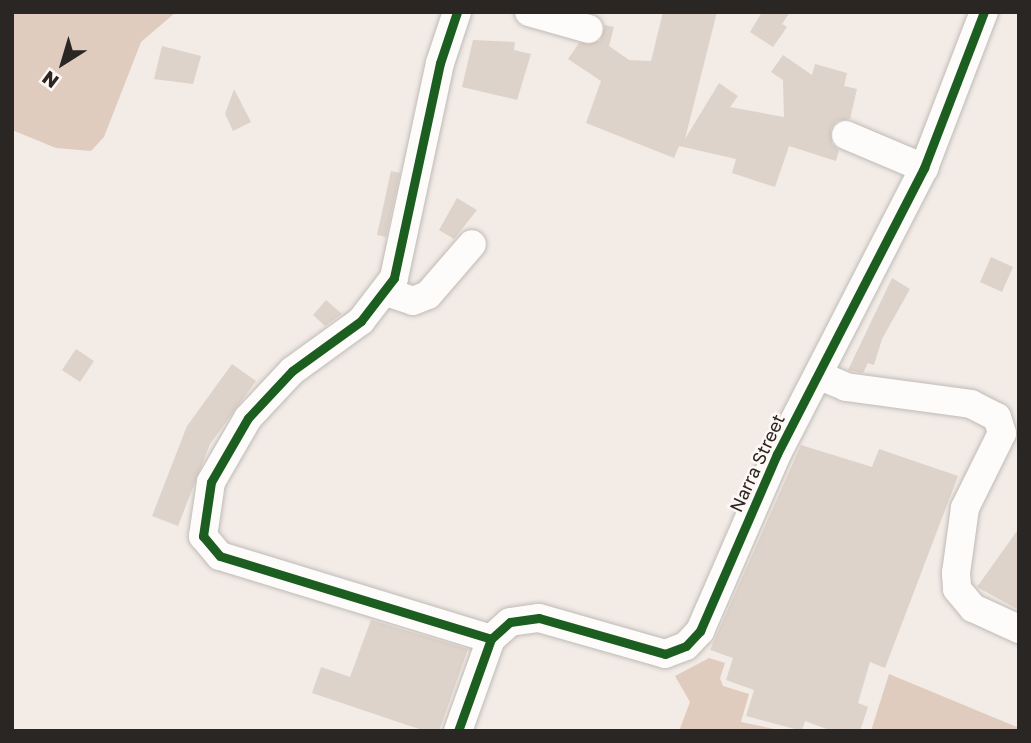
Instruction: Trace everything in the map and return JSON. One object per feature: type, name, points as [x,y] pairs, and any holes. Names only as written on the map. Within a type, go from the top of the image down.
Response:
[{"type":"street","points":[[457,12],[440,63],[400,258],[386,292],[361,321],[271,390],[248,418],[211,482],[202,536],[220,556],[491,639],[458,731]]},
{"type":"street","points":[[529,12],[589,29]]},
{"type":"street","name":"Narra Street","points":[[491,639],[510,622],[539,618],[648,652],[665,654],[686,646],[710,613],[777,454],[924,168],[984,12]]},
{"type":"street","points":[[846,135],[924,168]]},
{"type":"street","points":[[386,292],[413,301],[429,295],[472,244]]},
{"type":"street","points":[[818,375],[845,387],[971,404],[997,417],[1002,433],[965,508],[956,573],[957,589],[973,608],[1019,629]]},
{"type":"shaded area","points":[[12,12],[176,12],[141,42],[104,137],[91,151],[56,148],[12,130]]},
{"type":"shaded area","points":[[709,658],[725,663],[720,678],[723,686],[749,694],[741,722],[784,731],[679,731],[690,702],[675,676]]},
{"type":"shaded area","points":[[889,674],[1019,728],[1019,731],[871,731]]},
{"type":"building","points":[[663,12],[717,12],[685,139],[719,83],[738,96],[730,107],[784,117],[783,80],[771,72],[783,55],[812,75],[815,64],[847,73],[844,86],[857,89],[850,119],[837,121],[831,129],[832,144],[839,150],[836,161],[789,146],[775,187],[732,173],[736,159],[679,146],[674,158],[586,123],[601,81],[568,59],[579,43],[600,41],[605,25],[614,27],[609,46],[629,60],[651,61]]},
{"type":"building","points":[[762,12],[790,12],[782,24],[787,27],[773,47],[750,32]]},
{"type":"building","points":[[473,40],[515,42],[514,50],[531,54],[517,100],[462,87]]},
{"type":"building","points":[[162,46],[201,56],[193,84],[154,79]]},
{"type":"building","points":[[234,89],[251,122],[233,131],[225,114]]},
{"type":"building","points":[[391,171],[400,173],[386,237],[377,235]]},
{"type":"building","points":[[457,198],[477,210],[454,239],[439,230]]},
{"type":"building","points":[[991,257],[1013,267],[1002,292],[980,282]]},
{"type":"building","points":[[892,278],[910,289],[882,339],[874,365],[868,363],[863,373],[848,370]]},
{"type":"building","points":[[326,300],[342,314],[325,326],[313,315]]},
{"type":"building","points":[[76,349],[94,361],[80,382],[62,370]]},
{"type":"building","points":[[232,364],[256,381],[210,444],[178,526],[152,516],[187,426]]},
{"type":"building","points":[[801,445],[872,467],[879,449],[958,476],[885,668],[870,662],[858,703],[868,707],[860,731],[832,731],[805,721],[802,731],[746,716],[754,690],[726,680],[733,658],[710,650]]},
{"type":"building","points":[[1019,528],[1019,610],[977,587]]},
{"type":"building","points":[[371,620],[468,649],[439,731],[425,731],[312,693],[321,667],[350,677]]},
{"type":"cycle path","points":[[457,12],[440,63],[394,278],[361,321],[292,371],[248,418],[211,482],[203,536],[220,556],[491,639]]},
{"type":"cycle path","points":[[458,731],[491,639],[510,622],[539,618],[665,654],[686,646],[700,631],[777,454],[924,168],[984,12]]}]
